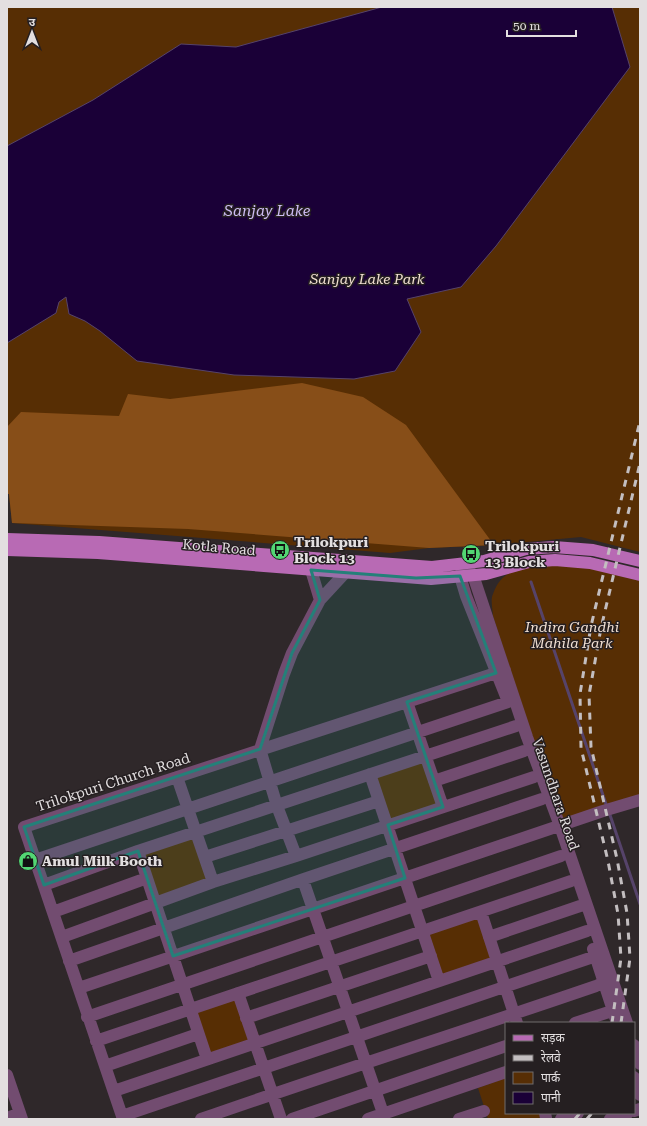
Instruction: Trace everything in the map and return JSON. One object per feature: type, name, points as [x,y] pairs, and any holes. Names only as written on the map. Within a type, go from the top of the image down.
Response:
[{"type":"main road","name":"Kotla Road","points":[[7,539],[99,542],[432,567],[484,561],[526,549],[554,547],[593,550],[640,561]]},
{"type":"main road","name":"Kotla Road","points":[[7,550],[98,553],[345,574],[431,579],[486,574],[529,562],[555,560],[590,563],[640,575]]},
{"type":"street","points":[[464,564],[473,575]]},
{"type":"street","points":[[460,576],[464,564]]},
{"type":"street","points":[[311,570],[320,600]]},
{"type":"street","points":[[296,856],[277,806],[260,749],[292,653],[320,600],[345,574]]},
{"type":"street","name":"Vasundhara Road","points":[[473,575],[508,702],[542,799],[557,827],[562,856],[580,906],[617,1022]]},
{"type":"street","name":"Vasundhara Road","points":[[460,576],[527,737],[557,827],[627,1022]]},
{"type":"street","name":"Trilokpuri Church Road","points":[[122,1117],[24,827],[500,672]]},
{"type":"street","points":[[407,702],[443,807]]},
{"type":"street","points":[[35,860],[508,702]]},
{"type":"street","points":[[44,885],[138,851],[516,726]]},
{"type":"street","points":[[434,781],[524,751]]},
{"type":"street","points":[[370,774],[439,981]]},
{"type":"street","points":[[177,777],[214,882]]},
{"type":"street","points":[[62,937],[214,882],[534,777]]},
{"type":"street","points":[[70,960],[542,799]]},
{"type":"street","points":[[79,988],[603,811],[640,800]]},
{"type":"street","points":[[205,857],[379,801]]},
{"type":"street","points":[[138,851],[207,1059]]},
{"type":"street","points":[[87,1016],[562,856]]},
{"type":"street","points":[[53,912],[147,878]]},
{"type":"street","points":[[303,880],[384,1116]]},
{"type":"street","points":[[96,1041],[570,881]]},
{"type":"street","points":[[489,937],[580,906]]},
{"type":"street","points":[[481,912],[515,1018]]},
{"type":"street","points":[[114,1091],[587,931]]},
{"type":"street","points":[[246,1018],[431,956]]},
{"type":"street","points":[[122,1117],[596,956]]},
{"type":"street","points":[[201,1119],[365,1062],[515,1018],[604,982]]},
{"type":"street","points":[[238,993],[281,1119]]},
{"type":"street","points":[[578,1022],[612,1011],[610,1022]]},
{"type":"street","points":[[105,1066],[198,1034]]},
{"type":"street","points":[[292,1119],[505,1046]]},
{"type":"street","points":[[635,1048],[640,1064]]},
{"type":"street","points":[[368,1119],[384,1116],[505,1072]]},
{"type":"street","points":[[7,1075],[21,1116],[7,1118]]},
{"type":"street","points":[[635,1081],[640,1095]]},
{"type":"street","points":[[459,1119],[484,1111]]},
{"type":"street","points":[[610,1119],[625,1114]]},
{"type":"highlighted area","points":[[311,570],[416,578],[460,576],[496,673],[407,702],[443,807],[388,825],[405,878],[173,956],[138,851],[44,885],[24,827],[260,749],[292,653],[320,600]]},
{"type":"green space","name":"Sanjay Lake Park","points":[[7,7],[640,7],[640,552],[581,537],[494,545],[429,548],[390,553],[12,523],[9,494],[7,494]]},
{"type":"green space","name":"Indira Gandhi Mahila Park","points":[[558,564],[591,568],[640,581],[640,796],[560,824],[493,616],[492,602],[492,596],[498,584],[511,572],[529,566]]},
{"type":"green space","points":[[425,760],[441,806],[389,823],[374,777]]},
{"type":"green space","points":[[195,837],[211,882],[159,900],[144,854]]},
{"type":"green space","points":[[477,915],[493,961],[441,978],[426,932]]},
{"type":"green space","points":[[244,994],[260,1039],[208,1056],[193,1011]]},
{"type":"green space","points":[[505,1078],[505,1114],[544,1114],[545,1116],[535,1119],[488,1119],[478,1088]]},
{"type":"shaded area","points":[[302,383],[363,397],[406,425],[494,545],[429,548],[188,529],[12,523],[9,494],[7,494],[7,427],[21,412],[119,416],[128,394],[170,399]]},
{"type":"water","name":"Sanjay Lake","points":[[382,7],[612,7],[630,67],[496,246],[461,287],[407,299],[421,332],[395,371],[354,379],[234,375],[137,361],[100,331],[85,321],[69,314],[66,297],[59,302],[56,313],[7,343],[7,146],[93,100],[181,44],[236,47]]},
{"type":"waterway","points":[[531,582],[607,807]]},
{"type":"waterway","points":[[609,812],[640,904]]},
{"type":"railway","points":[[612,1022],[621,958],[618,914],[608,861],[581,748],[580,694],[591,626],[640,421]]},
{"type":"railway","points":[[621,1022],[630,958],[627,913],[617,859],[591,747],[589,695],[601,628],[640,463]]},
{"type":"railway","points":[[575,1119],[579,1114]]},
{"type":"railway","points":[[587,1119],[591,1114]]},
{"type":"place","name":"Trilokpuri Block 13","points":[[280,550]]},
{"type":"place","name":"Trilokpuri 13 Block","points":[[471,554]]},
{"type":"place","name":"Amul Milk Booth","points":[[28,861]]}]
